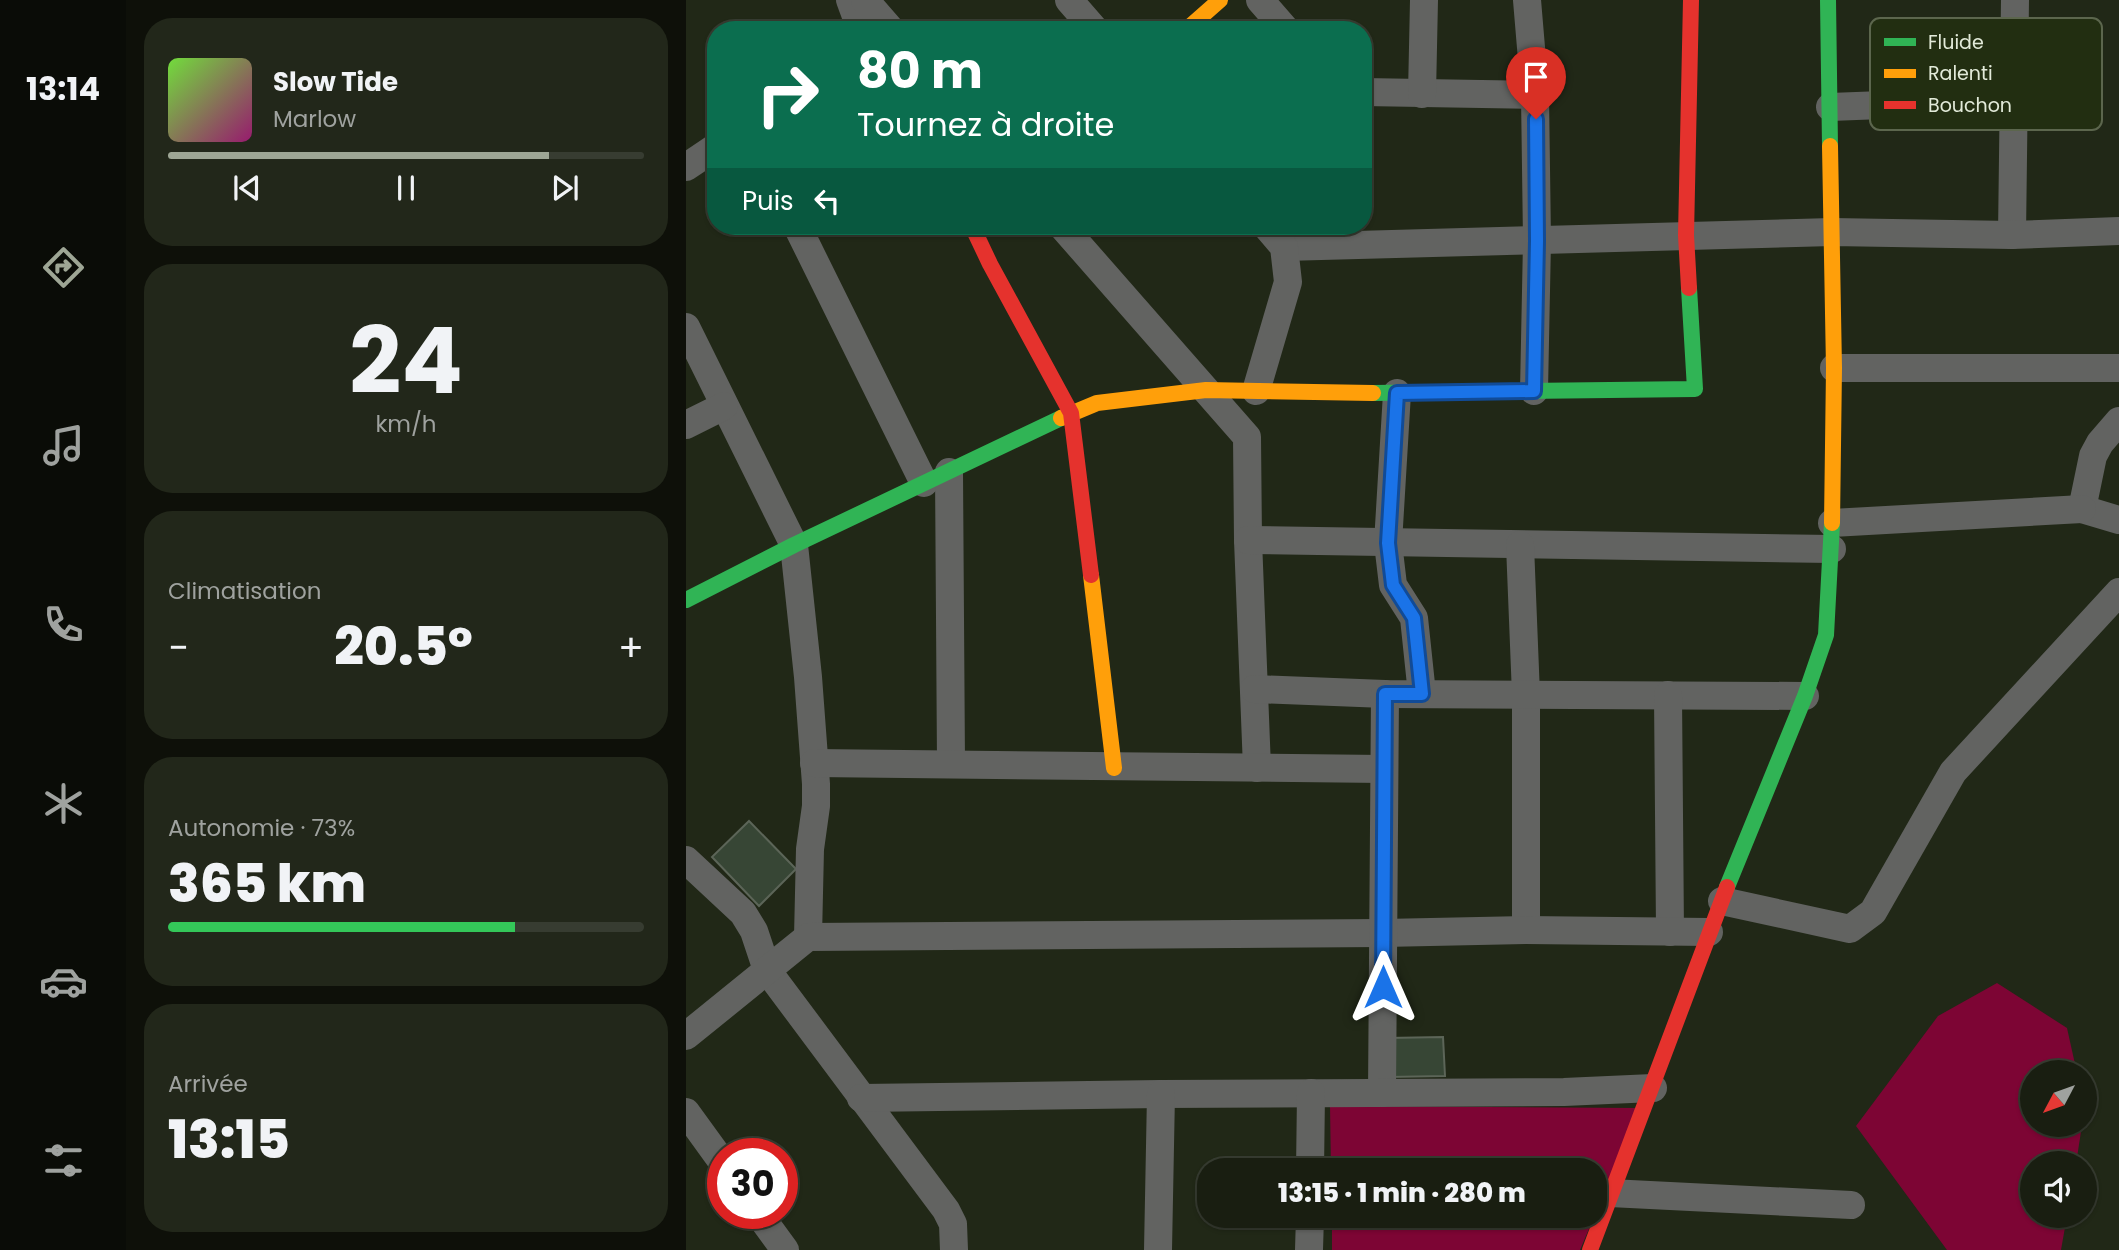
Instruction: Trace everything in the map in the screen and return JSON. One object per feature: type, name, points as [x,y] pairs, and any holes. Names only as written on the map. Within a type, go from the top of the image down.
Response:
[{"type":"street","points":[[850,0],[858,21]]},
{"type":"street","points":[[865,0],[883,21]]},
{"type":"street","points":[[1069,0],[1087,21]]},
{"type":"street","points":[[1196,21],[1220,0]]},
{"type":"street","points":[[1260,0],[1278,21]]},
{"type":"street","points":[[1422,94],[1424,0]]},
{"type":"street","points":[[1527,0],[1535,95],[1537,241],[1534,391]]},
{"type":"street","points":[[686,600],[794,545],[1097,403],[1206,390],[1397,393],[1695,389],[1686,235],[1690,0]]},
{"type":"street","points":[[1590,1250],[1610,1192],[1653,1088],[1709,932],[1805,696],[1826,635],[1832,536],[1834,368],[1828,0]]},
{"type":"street","points":[[2015,0],[2015,18]]},
{"type":"street","points":[[1372,92],[1535,95]]},
{"type":"street","points":[[1830,107],[1870,105]]},
{"type":"street","points":[[2012,235],[2014,130]]},
{"type":"street","points":[[686,167],[707,153]]},
{"type":"street","points":[[1256,391],[1288,282],[1275,236],[1537,241],[1832,232],[2012,235],[2119,231]]},
{"type":"street","points":[[802,235],[936,477],[951,764]]},
{"type":"street","points":[[976,235],[1071,413],[1114,768]]},
{"type":"street","points":[[1070,235],[1247,437],[1248,540],[1258,768]]},
{"type":"street","points":[[686,327],[794,545],[808,677],[816,806],[810,849],[808,937]]},
{"type":"street","points":[[1834,368],[2119,368]]},
{"type":"street","points":[[1397,393],[1388,543],[1393,585],[1414,618],[1422,694]]},
{"type":"street","points":[[686,425],[724,406]]},
{"type":"street","points":[[2082,509],[2093,456],[2100,443],[2119,421]]},
{"type":"street","points":[[1248,540],[1520,545],[1832,536],[2082,509],[2119,520]]},
{"type":"street","points":[[1520,545],[1526,695],[1526,930]]},
{"type":"street","points":[[1722,901],[1850,929],[1873,912],[1953,772],[2119,592]]},
{"type":"street","points":[[1254,690],[1385,694],[1805,696]]},
{"type":"street","points":[[1382,1093],[1385,694]]},
{"type":"street","points":[[1668,695],[1670,932]]},
{"type":"street","points":[[814,763],[1384,769]]},
{"type":"street","points":[[686,860],[743,913],[754,931],[767,970],[946,1210],[953,1224],[954,1250]]},
{"type":"street","points":[[686,1036],[808,937],[1526,930],[1709,932]]},
{"type":"street","points":[[861,1098],[1564,1092],[1653,1088]]},
{"type":"street","points":[[1310,1158],[1311,1093]]},
{"type":"street","points":[[1158,1250],[1161,1094]]},
{"type":"street","points":[[686,1112],[707,1141]]},
{"type":"street","points":[[1610,1192],[1851,1205]]},
{"type":"street","points":[[1310,1228],[1310,1250]]},
{"type":"street","points":[[770,1229],[785,1250]]},
{"type":"shaded area","points":[[1997,983],[2067,1028],[2074,1060],[2020,1060],[2020,1138],[2080,1138],[2078,1151],[2020,1151],[2020,1228],[2065,1228],[2061,1250],[1947,1250],[1856,1126],[1938,1016]]},
{"type":"shaded area","points":[[1330,1106],[1640,1108],[1607,1186],[1607,1158],[1331,1158]]},
{"type":"shaded area","points":[[1332,1228],[1589,1228],[1580,1250],[1332,1250]]},
{"type":"building","points":[[749,821],[796,869],[759,906],[712,857]]},
{"type":"building","points":[[1443,1037],[1445,1076],[1388,1077],[1387,1038]]},
{"type":"traffic: fast","points":[[1828,0],[1830,146]]},
{"type":"traffic: fast","points":[[1373,393],[1695,389],[1689,288]]},
{"type":"traffic: fast","points":[[686,600],[794,545],[1061,418]]},
{"type":"traffic: fast","points":[[1727,887],[1805,696],[1826,635],[1832,523]]},
{"type":"traffic: slow","points":[[1196,21],[1220,0]]},
{"type":"traffic: slow","points":[[1830,146],[1834,368],[1832,523]]},
{"type":"traffic: slow","points":[[1061,418],[1097,403],[1206,390],[1373,393]]},
{"type":"traffic: slow","points":[[1091,575],[1114,768]]},
{"type":"traffic: jam","points":[[1689,288],[1686,235],[1691,0]]},
{"type":"traffic: jam","points":[[976,235],[1071,413],[1091,575]]},
{"type":"traffic: jam","points":[[1590,1250],[1727,887]]},
{"type":"route","points":[[1383,987],[1385,694],[1422,694],[1414,618],[1393,585],[1388,543],[1397,393],[1534,391],[1536,119]]}]
